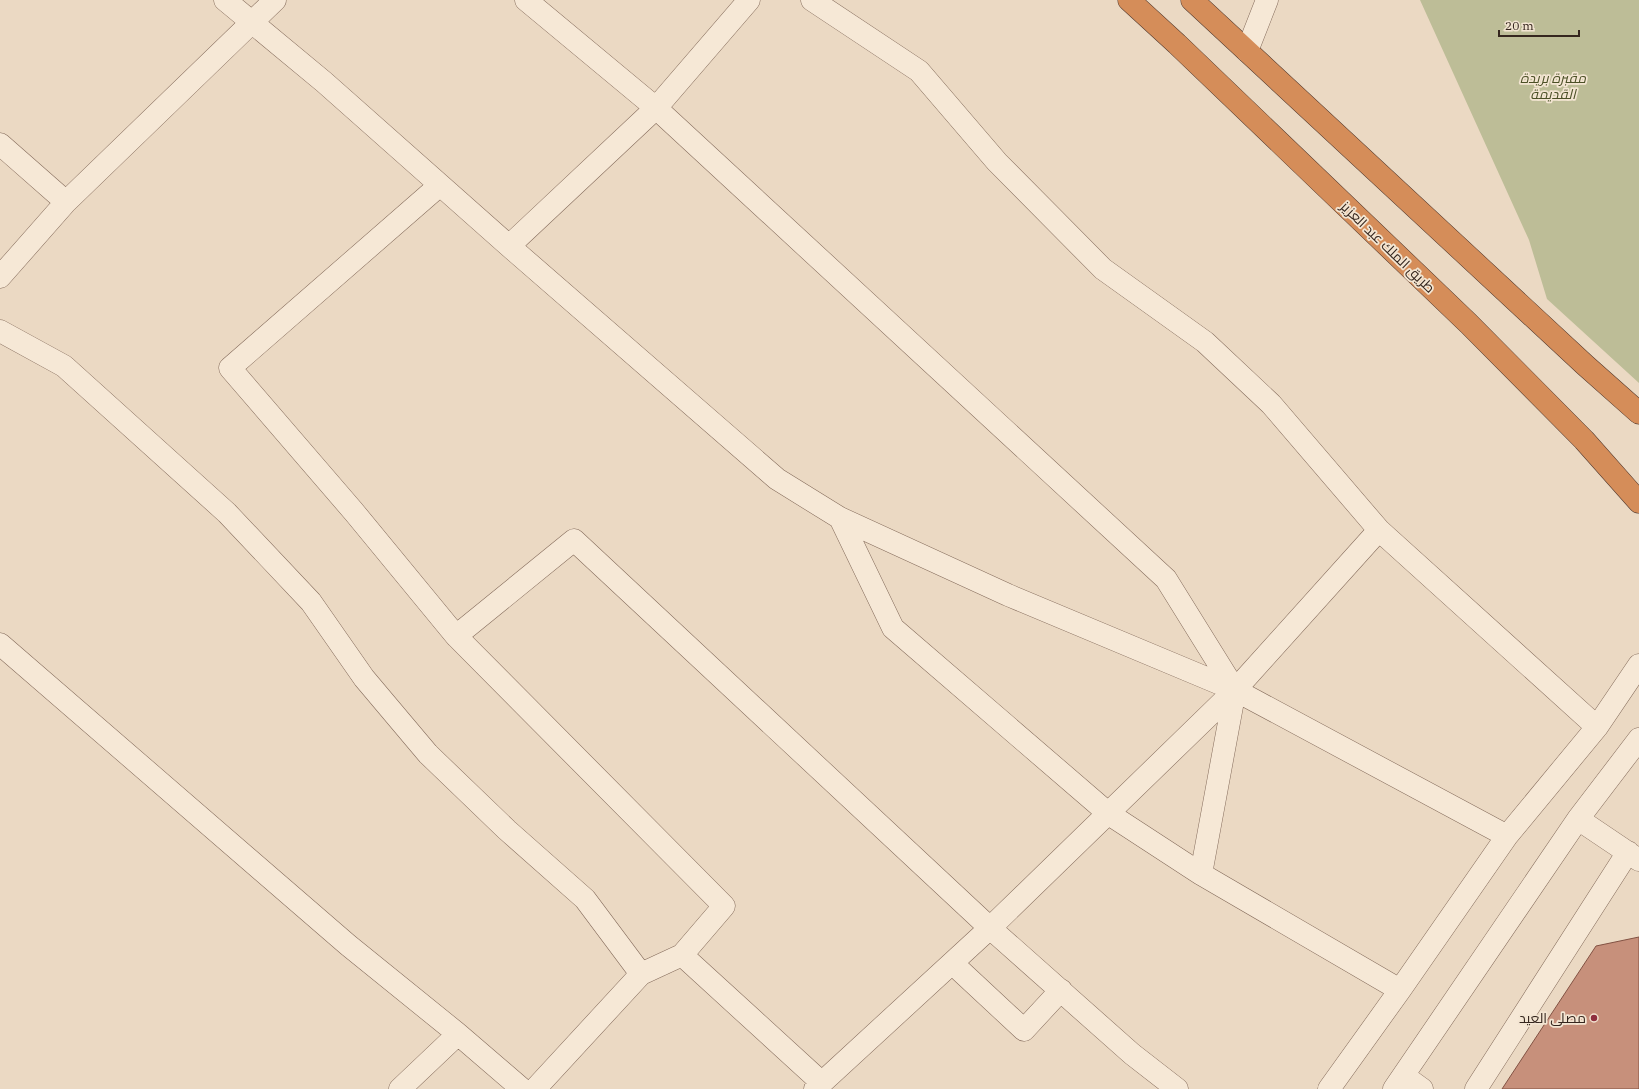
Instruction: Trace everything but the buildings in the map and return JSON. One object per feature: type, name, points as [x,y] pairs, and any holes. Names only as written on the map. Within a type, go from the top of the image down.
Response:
[{"type":"highway","name":"طريق الملك عبد العزيز","points":[[1129,0],[1177,44],[1469,324],[1584,440],[1639,502]]},
{"type":"highway","points":[[1192,0],[1585,365],[1639,413]]},
{"type":"street","points":[[226,0],[324,82],[509,246],[777,479],[840,518],[1008,595],[1235,690],[1506,836]]},
{"type":"street","points":[[0,277],[66,202],[251,21],[275,0]]},
{"type":"street","points":[[526,0],[656,108],[1166,579],[1235,690],[1201,874]]},
{"type":"street","points":[[509,246],[656,108],[749,0]]},
{"type":"street","points":[[812,0],[919,71],[997,162],[1103,270],[1205,342],[1270,404],[1379,530],[1597,728]]},
{"type":"street","points":[[1247,51],[1267,0]]},
{"type":"street","points":[[0,144],[66,202]]},
{"type":"street","points":[[440,185],[230,368],[354,512],[456,636],[724,906],[682,955],[642,974],[535,1089]]},
{"type":"street","points":[[0,331],[64,366],[227,513],[311,602],[364,678],[428,754],[507,830],[585,899],[642,974]]},
{"type":"street","points":[[840,518],[893,628],[1109,814],[1201,874],[1400,990]]},
{"type":"street","points":[[682,955],[818,1086],[990,928],[1235,690],[1379,530]]},
{"type":"street","points":[[456,636],[574,540],[990,928],[1132,1054],[1177,1089]]},
{"type":"street","points":[[0,644],[343,940],[458,1034],[522,1089]]},
{"type":"street","points":[[1328,1089],[1400,990],[1506,836],[1597,728],[1639,665]]},
{"type":"street","points":[[1422,1089],[1399,1083],[1578,819],[1639,739]]},
{"type":"street","points":[[1476,1089],[1633,856],[1578,819]]},
{"type":"street","points":[[952,963],[1024,1030],[1060,990]]},
{"type":"street","points":[[400,1089],[458,1034]]},
{"type":"green space","name":"مقبرة بريدة القديمة","points":[[1420,0],[1639,0],[1639,383],[1547,299],[1529,240]]},
{"type":"place","name":"مصلى العيد","points":[[1594,1018]]}]
